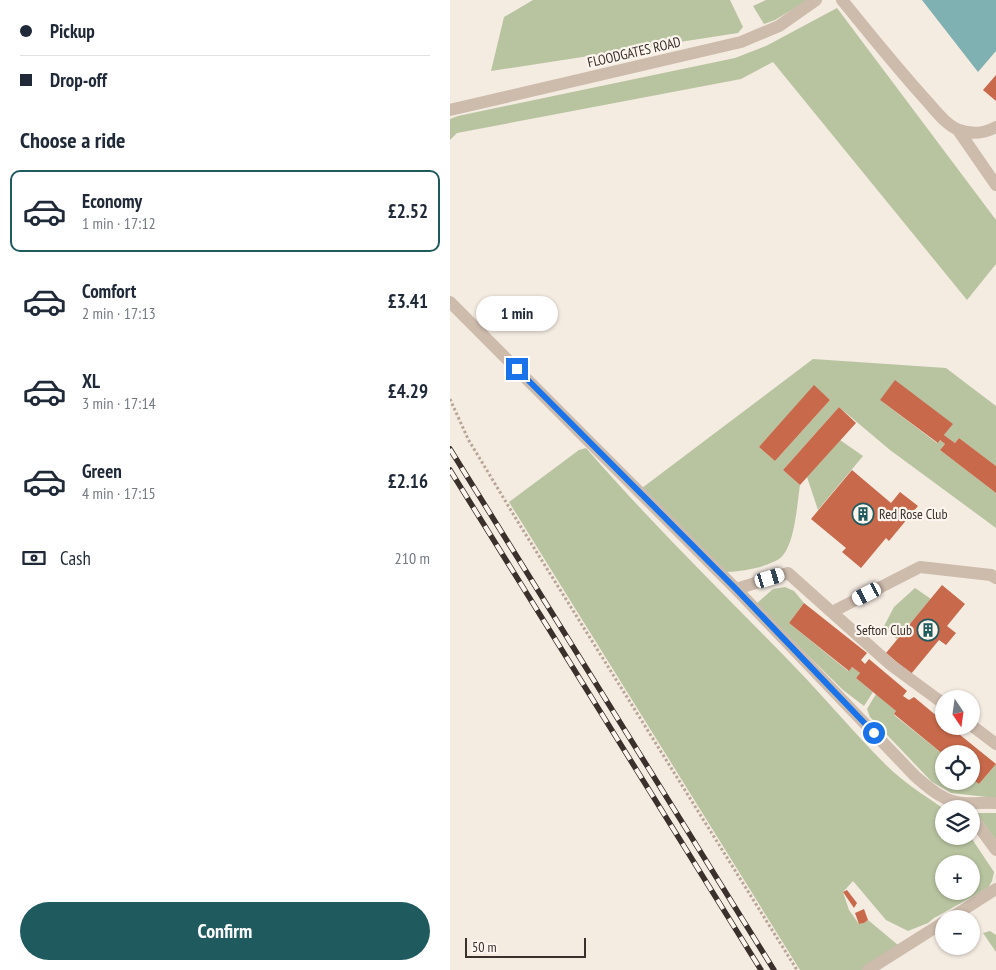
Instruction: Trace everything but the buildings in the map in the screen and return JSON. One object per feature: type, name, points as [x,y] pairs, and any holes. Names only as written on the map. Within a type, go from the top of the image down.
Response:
[{"type":"lane","name":"FLOODGATES ROAD","points":[[450,110],[741,42],[779,26],[816,0]]},
{"type":"lane","points":[[842,0],[913,86],[942,117],[958,130],[996,185]]},
{"type":"lane","points":[[958,130],[983,133],[996,127]]},
{"type":"lane","points":[[450,302],[736,589],[915,776],[933,791],[950,800]]},
{"type":"lane","points":[[832,612],[920,567],[991,575],[996,578]]},
{"type":"lane","points":[[736,589],[788,573],[891,665],[935,697]]},
{"type":"lane","points":[[980,731],[995,740]]},
{"type":"lane","points":[[980,804],[996,803]]},
{"type":"lane","points":[[980,828],[996,850]]},
{"type":"lane","points":[[963,910],[996,889]]},
{"type":"lane","points":[[868,970],[935,928]]},
{"type":"path","points":[[450,399],[468,439],[521,527],[797,970]]},
{"type":"green space","points":[[533,0],[730,0],[743,27],[738,33],[491,71],[504,17]]},
{"type":"green space","points":[[766,0],[808,0],[775,20],[764,24],[753,6]]},
{"type":"green space","points":[[837,8],[996,220],[996,264],[967,300],[773,62],[741,79],[457,133],[450,140],[450,119],[458,116],[735,58],[766,46]]},
{"type":"green space","points":[[813,359],[946,368],[996,406],[996,466],[959,438],[955,443],[944,435],[952,425],[880,400],[937,443],[940,440],[945,444],[940,450],[996,493],[996,528],[890,450],[839,407],[783,470],[800,485],[794,525],[789,545],[784,553],[779,559],[767,565],[726,572],[642,488]],"holes":[[[814,386],[830,400],[775,461],[759,447]]]},
{"type":"green space","points":[[840,440],[863,456],[818,510],[807,477]]},
{"type":"green space","points":[[586,448],[662,531],[793,665],[862,741],[907,783],[935,803],[935,845],[976,845],[994,872],[988,888],[980,892],[980,855],[935,855],[935,900],[966,900],[948,910],[935,910],[935,917],[928,923],[908,931],[886,920],[853,881],[843,892],[849,910],[859,924],[868,920],[898,945],[863,970],[800,970],[509,502],[579,450]]},
{"type":"green space","points":[[785,587],[794,591],[804,603],[789,623],[848,671],[852,667],[860,673],[856,678],[873,692],[864,706],[843,690],[756,604],[773,589]]},
{"type":"green space","points":[[915,588],[931,599],[897,639],[883,628],[894,607]]},
{"type":"green space","points":[[876,694],[896,711],[894,715],[935,748],[935,784],[870,717],[867,709]]},
{"type":"green space","points":[[996,764],[996,798],[951,793],[946,790],[980,790],[980,783]]},
{"type":"green space","points":[[980,813],[996,813],[996,840],[980,818]]},
{"type":"green space","points":[[990,931],[996,935],[996,952],[983,933]]},
{"type":"water","points":[[922,0],[996,0],[996,51],[978,72]]},
{"type":"railway","points":[[450,449],[774,970]]},
{"type":"railway","points":[[450,470],[761,970]]},
{"type":"place","name":"Red Rose Club","points":[[863,514]]},
{"type":"place","name":"Sefton Club","points":[[928,630]]},
{"type":"route","points":[[517,369],[736,589],[874,733]]}]
